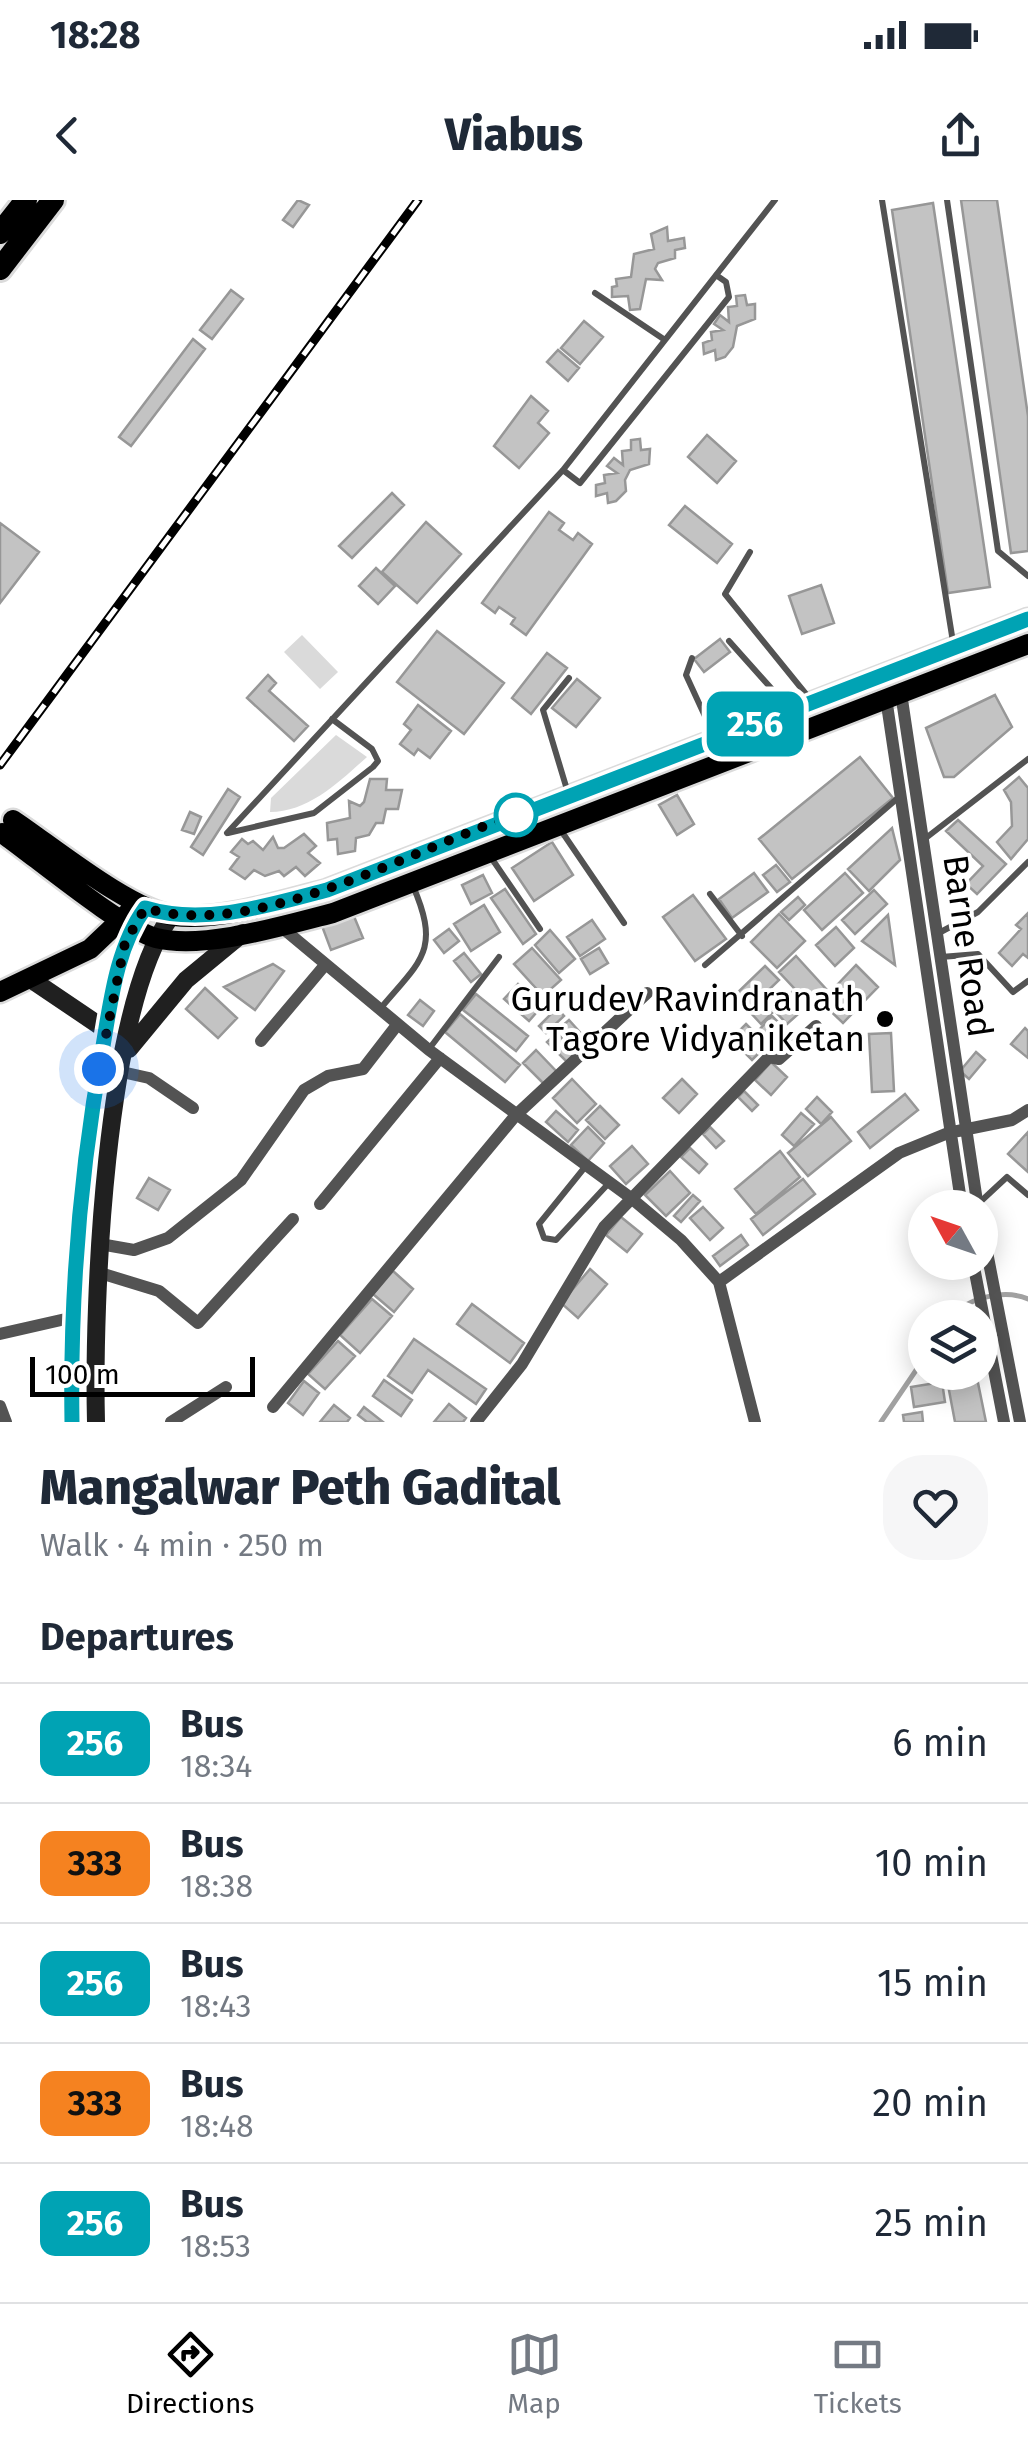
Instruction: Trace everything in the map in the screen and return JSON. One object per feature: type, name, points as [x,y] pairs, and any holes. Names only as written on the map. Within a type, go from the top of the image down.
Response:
[{"type":"highway","points":[[0,269],[52,200]]},
{"type":"highway","points":[[0,233],[22,201]]},
{"type":"main road","points":[[8,826],[134,901],[172,916],[274,904],[327,890],[1028,619]]},
{"type":"main road","points":[[8,826],[102,904],[126,930],[156,938],[192,940],[280,926],[332,912],[1028,644]]},
{"type":"main road","points":[[72,1422],[70,1318],[106,1030],[134,901]]},
{"type":"main road","points":[[67,959],[97,929],[102,904]]},
{"type":"main road","points":[[96,1422],[97,1272],[124,1063],[156,938],[172,916]]},
{"type":"main road","points":[[0,992],[126,930]]},
{"type":"main road","points":[[124,1063],[158,1009],[243,932]]},
{"type":"main road","points":[[28,978],[106,1030]]},
{"type":"street","name":"Barne Road","points":[[894,695],[900,796],[959,1190]]},
{"type":"street","name":"Barne Road","points":[[894,695],[922,841],[975,1190]]},
{"type":"street","points":[[280,926],[397,1025],[610,1182],[680,1240],[720,1282],[755,1421]]},
{"type":"street","points":[[260,1041],[325,965]]},
{"type":"street","points":[[273,1408],[516,1115],[647,993]]},
{"type":"street","points":[[100,1244],[134,1250],[168,1238],[242,1180],[304,1090],[328,1076],[363,1069],[397,1025]]},
{"type":"street","points":[[476,1422],[522,1364],[604,1227],[770,1057],[779,1058],[816,1026]]},
{"type":"street","points":[[320,1204],[435,1054]]},
{"type":"street","points":[[124,1063],[193,1108]]},
{"type":"street","points":[[720,1282],[900,1153],[948,1133],[1012,1120],[1028,1110]]},
{"type":"street","points":[[97,1272],[159,1290],[198,1323],[293,1219]]},
{"type":"street","points":[[976,1280],[1004,1422]]},
{"type":"street","name":"Barne Road","points":[[992,1280],[1020,1422]]},
{"type":"street","points":[[0,1334],[70,1318]]},
{"type":"street","points":[[171,1422],[226,1387]]},
{"type":"street","points":[[0,1406],[6,1422]]},
{"type":"lane","points":[[332,719],[372,749],[378,761],[373,767],[314,813],[227,833],[266,790],[563,470],[776,200]]},
{"type":"lane","points":[[882,200],[954,648]]},
{"type":"lane","points":[[947,200],[998,551],[1028,576]]},
{"type":"lane","points":[[563,470],[580,484],[729,297],[726,282],[716,276]]},
{"type":"lane","points":[[594,293],[665,340]]},
{"type":"lane","points":[[750,552],[724,594],[812,702]]},
{"type":"lane","points":[[730,641],[790,710]]},
{"type":"lane","points":[[692,658],[686,675],[716,739]]},
{"type":"lane","points":[[569,678],[543,710],[569,795]]},
{"type":"lane","points":[[922,841],[1028,759]]},
{"type":"lane","points":[[705,965],[900,796]]},
{"type":"lane","points":[[556,824],[624,924]]},
{"type":"lane","points":[[487,851],[540,929]]},
{"type":"lane","points":[[936,935],[978,912],[1028,862]]},
{"type":"lane","points":[[379,1010],[423,955],[428,938],[428,920],[411,880]]},
{"type":"lane","points":[[710,894],[742,936]]},
{"type":"lane","points":[[940,957],[978,954],[1013,992],[1028,982]]},
{"type":"lane","points":[[435,1054],[499,957]]},
{"type":"lane","points":[[586,1166],[539,1224],[544,1238],[556,1240],[610,1182]]},
{"type":"lane","points":[[995,1190],[1007,1176],[1028,1195]]},
{"type":"shaded area","points":[[302,635],[338,672],[320,689],[284,652]]},
{"type":"shaded area","points":[[336,735],[367,757],[311,801],[270,812],[271,798]]},
{"type":"building","points":[[298,200],[309,205],[293,227],[283,220]]},
{"type":"building","points":[[961,200],[997,200],[1028,416],[1028,551],[1011,553]]},
{"type":"building","points":[[933,203],[990,587],[948,593],[892,210]]},
{"type":"building","points":[[667,227],[668,241],[684,238],[685,248],[675,250],[675,258],[658,263],[655,269],[662,280],[646,279],[640,309],[630,310],[628,296],[612,297],[612,287],[617,286],[616,279],[631,277],[634,254],[654,249],[651,234]]},
{"type":"building","points":[[231,290],[243,299],[212,339],[200,330]]},
{"type":"building","points":[[745,295],[747,305],[755,304],[755,319],[737,326],[733,347],[725,357],[716,360],[715,350],[704,354],[703,343],[712,340],[711,332],[723,330],[714,324],[720,315],[729,322],[728,307],[737,306],[736,296]]},
{"type":"building","points":[[584,321],[603,337],[580,364],[561,348]]},
{"type":"building","points":[[193,339],[205,349],[131,446],[119,437]]},
{"type":"building","points":[[558,350],[579,368],[568,381],[547,362]]},
{"type":"building","points":[[531,396],[548,411],[538,423],[549,433],[519,468],[494,446]]},
{"type":"building","points":[[707,435],[736,461],[717,483],[688,457]]},
{"type":"building","points":[[640,439],[641,450],[650,449],[649,464],[630,470],[625,480],[626,491],[616,501],[608,503],[607,493],[596,496],[596,485],[605,483],[604,475],[617,473],[607,466],[614,458],[623,465],[622,451],[631,450],[631,440]]},
{"type":"building","points":[[392,493],[404,505],[352,558],[339,546]]},
{"type":"building","points":[[685,506],[732,544],[717,563],[669,525]]},
{"type":"building","points":[[549,512],[564,523],[559,530],[573,540],[578,533],[592,544],[526,635],[511,624],[515,618],[499,607],[495,613],[482,603]]},
{"type":"building","points":[[426,522],[461,554],[417,603],[382,572]]},
{"type":"building","points":[[0,523],[39,552],[0,603]]},
{"type":"building","points":[[376,568],[395,586],[378,604],[359,586]]},
{"type":"building","points":[[821,585],[834,623],[802,634],[789,596]]},
{"type":"building","points":[[437,631],[504,683],[464,734],[397,682]]},
{"type":"building","points":[[720,639],[730,652],[704,672],[694,659]]},
{"type":"building","points":[[547,653],[567,668],[531,714],[512,698]]},
{"type":"building","points":[[268,675],[276,683],[269,691],[308,726],[294,741],[247,698]]},
{"type":"building","points":[[577,679],[600,698],[576,727],[552,708]]},
{"type":"building","points":[[995,695],[1012,727],[954,777],[944,777],[926,728]]},
{"type":"building","points":[[418,705],[451,731],[430,758],[418,749],[414,755],[400,744],[411,730],[404,724]]},
{"type":"building","points":[[860,757],[893,798],[792,879],[759,839]]},
{"type":"building","points":[[1019,777],[1028,788],[1028,839],[1011,859],[997,842],[1012,826],[1011,802],[1004,790]]},
{"type":"building","points":[[370,779],[387,779],[386,790],[402,790],[398,809],[386,809],[383,823],[376,823],[369,835],[356,838],[355,851],[338,854],[337,839],[328,840],[327,823],[350,818],[349,801],[360,806],[364,802]]},
{"type":"building","points":[[228,789],[240,797],[203,855],[191,847]]},
{"type":"building","points":[[677,795],[694,824],[677,835],[659,805]]},
{"type":"building","points":[[190,812],[201,817],[194,834],[182,830]]},
{"type":"building","points":[[958,820],[1006,864],[977,894],[966,884],[983,866],[946,831]]},
{"type":"building","points":[[892,828],[900,860],[869,891],[848,869]]},
{"type":"building","points":[[304,834],[316,846],[308,853],[320,863],[305,876],[296,867],[284,876],[279,871],[265,876],[254,870],[245,879],[230,869],[239,857],[231,852],[242,839],[248,844],[253,841],[263,850],[273,837],[278,848],[284,848]]},
{"type":"building","points":[[552,842],[573,875],[534,901],[512,868]]},
{"type":"building","points":[[776,865],[790,882],[777,892],[763,875]]},
{"type":"building","points":[[754,873],[768,892],[732,918],[719,899]]},
{"type":"building","points":[[845,873],[863,893],[822,930],[804,910]]},
{"type":"building","points":[[483,875],[492,893],[471,904],[462,885]]},
{"type":"building","points":[[505,889],[536,934],[523,944],[491,898]]},
{"type":"building","points":[[874,890],[887,904],[855,934],[842,920]]},
{"type":"building","points":[[693,895],[726,939],[695,961],[663,917]]},
{"type":"building","points":[[798,897],[805,905],[789,920],[781,912]]},
{"type":"building","points":[[484,905],[500,932],[471,951],[454,924]]},
{"type":"building","points":[[1028,913],[1028,958],[1023,954],[1012,966],[999,953],[1021,929],[1016,925]]},
{"type":"building","points":[[353,914],[363,938],[331,950],[322,926]]},
{"type":"building","points":[[779,914],[805,941],[777,968],[751,942]]},
{"type":"building","points":[[888,915],[895,965],[862,941]]},
{"type":"building","points":[[592,920],[605,939],[580,956],[567,937]]},
{"type":"building","points":[[836,927],[854,948],[835,966],[816,945]]},
{"type":"building","points":[[449,929],[459,941],[444,953],[434,940]]},
{"type":"building","points":[[550,930],[575,959],[559,973],[535,945]]},
{"type":"building","points":[[532,948],[561,980],[543,996],[514,964]]},
{"type":"building","points":[[599,948],[608,963],[590,974],[581,959]]},
{"type":"building","points":[[464,953],[481,974],[471,982],[454,961]]},
{"type":"building","points":[[796,956],[826,989],[809,1004],[779,972]]},
{"type":"building","points":[[273,964],[284,971],[255,1010],[224,987]]},
{"type":"building","points":[[856,965],[878,987],[843,1023],[821,1002]]},
{"type":"building","points":[[765,966],[779,980],[748,1010],[734,996]]},
{"type":"building","points":[[518,984],[543,1005],[529,1021],[504,999]]},
{"type":"building","points":[[205,988],[237,1018],[218,1038],[186,1009]]},
{"type":"building","points":[[792,992],[806,1007],[787,1024],[773,1009]]},
{"type":"building","points":[[476,994],[528,1036],[516,1051],[463,1010]]},
{"type":"building","points":[[420,1000],[434,1011],[423,1026],[408,1015]]},
{"type":"building","points":[[759,1001],[772,1013],[761,1024],[749,1011]]},
{"type":"building","points":[[557,1008],[564,1016],[546,1033],[539,1026]]},
{"type":"building","points":[[460,1014],[520,1065],[505,1082],[445,1032]]},
{"type":"building","points":[[772,1016],[794,1038],[780,1053],[758,1031]]},
{"type":"building","points":[[569,1020],[585,1038],[578,1044],[562,1026]]},
{"type":"building","points":[[746,1024],[767,1045],[752,1060],[731,1039]]},
{"type":"building","points":[[1025,1028],[1028,1031],[1028,1058],[1011,1044]]},
{"type":"building","points":[[557,1033],[577,1054],[568,1063],[547,1042]]},
{"type":"building","points":[[891,1033],[894,1091],[872,1092],[869,1034]]},
{"type":"building","points":[[536,1050],[557,1072],[544,1084],[523,1063]]},
{"type":"building","points":[[976,1052],[985,1060],[969,1079],[960,1071]]},
{"type":"building","points":[[771,1062],[787,1077],[771,1095],[755,1080]]},
{"type":"building","points":[[572,1079],[596,1104],[577,1123],[553,1098]]},
{"type":"building","points":[[682,1079],[697,1094],[679,1113],[663,1098]]},
{"type":"building","points":[[744,1091],[758,1105],[752,1111],[738,1097]]},
{"type":"building","points":[[905,1094],[918,1110],[870,1148],[858,1132]]},
{"type":"building","points":[[817,1097],[832,1112],[821,1124],[806,1109]]},
{"type":"building","points":[[600,1106],[619,1125],[605,1139],[586,1120]]},
{"type":"building","points":[[556,1111],[578,1130],[568,1142],[546,1122]]},
{"type":"building","points":[[801,1113],[814,1124],[794,1146],[782,1135]]},
{"type":"building","points":[[831,1117],[851,1141],[808,1176],[788,1153]]},
{"type":"building","points":[[588,1127],[604,1143],[588,1161],[571,1145]]},
{"type":"building","points":[[710,1127],[724,1141],[716,1148],[703,1134]]},
{"type":"building","points":[[1028,1132],[1028,1172],[1008,1154]]},
{"type":"building","points":[[632,1146],[648,1164],[626,1184],[610,1166]]},
{"type":"building","points":[[690,1148],[707,1164],[699,1173],[681,1157]]},
{"type":"building","points":[[780,1151],[800,1177],[756,1214],[735,1189]]},
{"type":"building","points":[[670,1171],[690,1193],[666,1216],[645,1195]]},
{"type":"building","points":[[149,1178],[170,1190],[158,1210],[137,1198]]},
{"type":"building","points":[[803,1179],[815,1194],[763,1235],[751,1219]]},
{"type":"building","points":[[693,1195],[700,1201],[681,1222],[674,1216]]},
{"type":"building","points":[[703,1207],[723,1228],[710,1240],[690,1218]]},
{"type":"building","points":[[621,1217],[642,1234],[627,1252],[606,1235]]},
{"type":"building","points":[[741,1235],[748,1245],[720,1266],[713,1256]]},
{"type":"building","points":[[590,1269],[607,1284],[578,1318],[561,1303]]},
{"type":"building","points":[[393,1271],[413,1289],[394,1312],[373,1294]]},
{"type":"building","points":[[372,1299],[392,1316],[360,1353],[340,1335]]},
{"type":"building","points":[[472,1304],[524,1343],[510,1363],[457,1324]]},
{"type":"building","points":[[414,1339],[486,1389],[476,1404],[428,1370],[412,1393],[388,1376]]},
{"type":"building","points":[[338,1341],[355,1356],[325,1389],[308,1374]]},
{"type":"building","points":[[384,1380],[412,1400],[401,1416],[373,1396]]},
{"type":"building","points":[[304,1381],[319,1393],[303,1415],[288,1403]]},
{"type":"building","points":[[911,1390],[943,1390],[945,1402],[914,1407]]},
{"type":"building","points":[[949,1390],[979,1390],[986,1422],[955,1422]]},
{"type":"building","points":[[449,1404],[466,1418],[463,1422],[434,1422]]},
{"type":"building","points":[[334,1405],[350,1418],[347,1422],[320,1422]]},
{"type":"building","points":[[364,1407],[383,1422],[367,1422],[358,1415]]},
{"type":"building","points":[[922,1412],[923,1422],[904,1422],[903,1415]]},
{"type":"waterway","points":[[976,1300],[1009,1295],[1028,1299]]},
{"type":"waterway","points":[[881,1422],[908,1382]]},
{"type":"railway","points":[[0,765],[418,200]]},
{"type":"bus line","name":"256","points":[[72,1422],[70,1308],[95,1095],[125,943],[145,908],[172,916],[191,916],[274,904],[327,890],[1028,619]]},
{"type":"place","name":"Gurudev Ravindranath Tagore Vidyaniketan","points":[[885,1019]]},
{"type":"route","points":[[99,1069],[125,943],[145,908],[172,916],[191,916],[274,904],[327,890],[516,815]]}]
